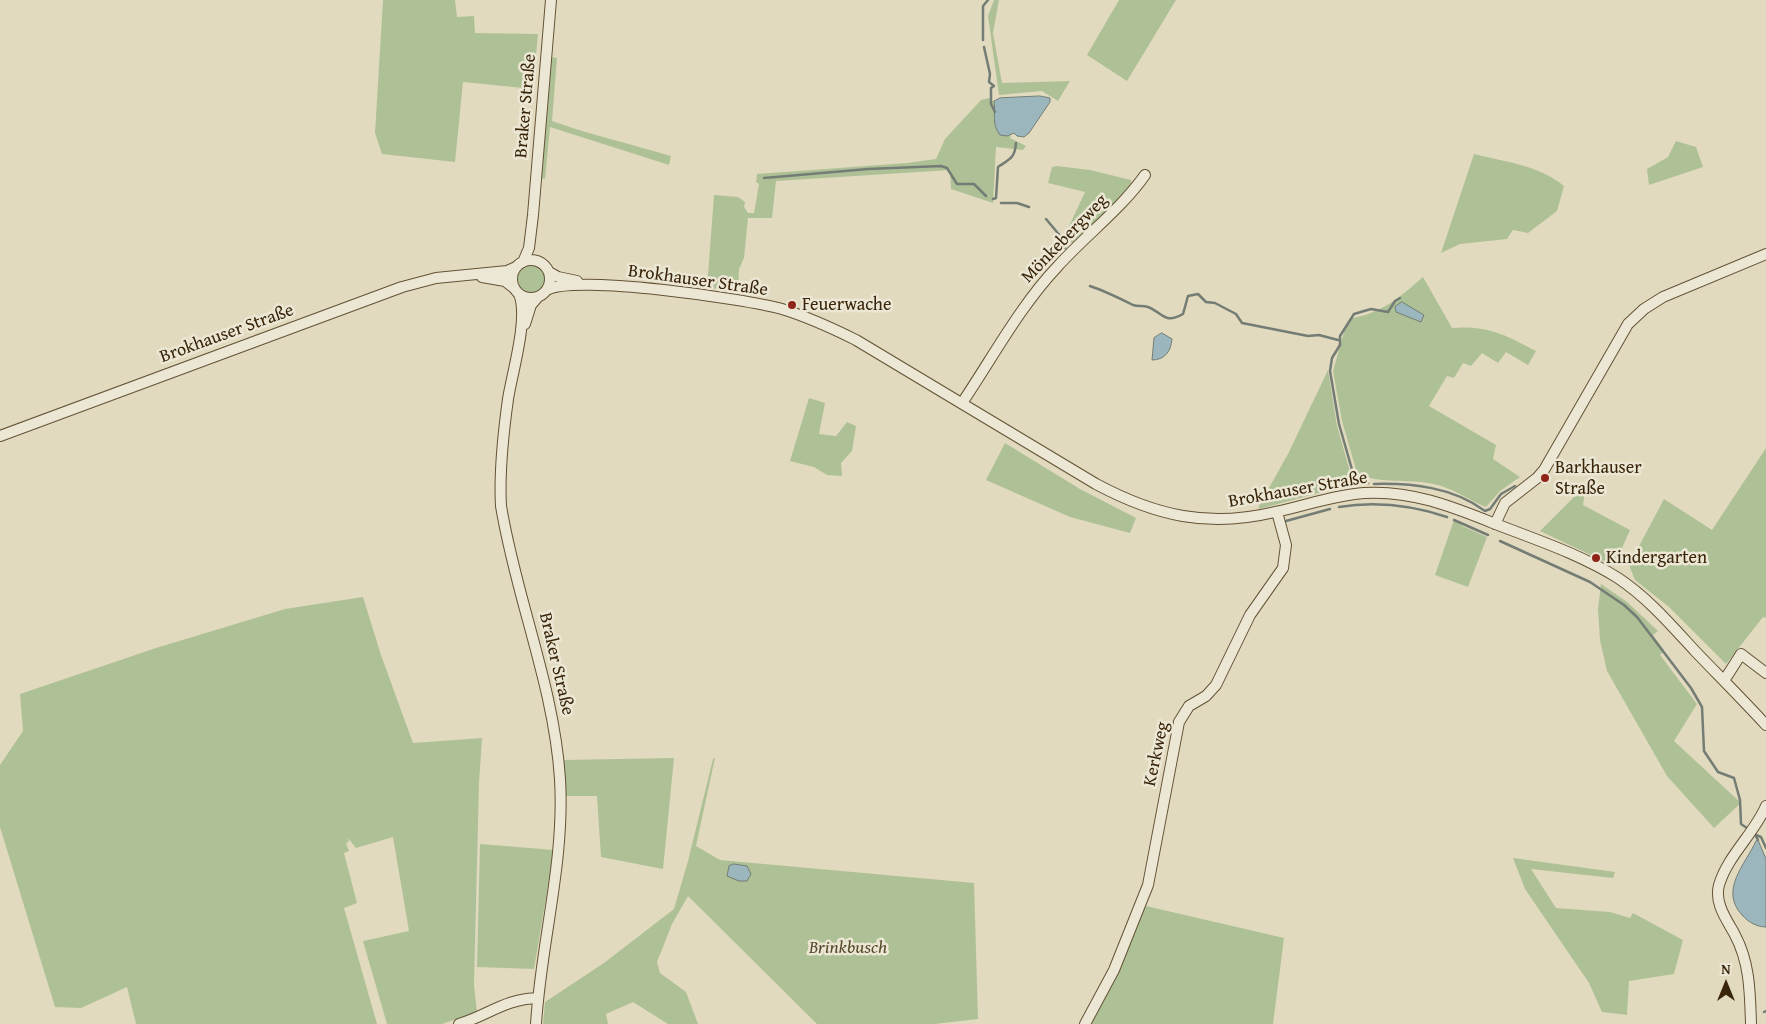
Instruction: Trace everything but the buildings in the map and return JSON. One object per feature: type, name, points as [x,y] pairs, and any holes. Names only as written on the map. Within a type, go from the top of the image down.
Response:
[{"type":"street","name":"Braker Straße","points":[[520,265],[528,248],[533,215],[551,0]]},
{"type":"street","name":"Mönkebergweg","points":[[962,403],[1033,296],[1058,266],[1135,190],[1145,175]]},
{"type":"street","name":"Braker Straße","points":[[533,215],[536,253],[541,262]]},
{"type":"street","points":[[1495,524],[1505,503],[1537,478],[1544,470],[1628,324],[1644,309],[1663,297],[1766,254]]},
{"type":"street","points":[[535,260],[541,262],[549,272],[550,284],[547,290],[537,298],[530,298],[517,291],[512,277],[520,265],[535,260]]},
{"type":"street","name":"Brokhauser Straße","points":[[0,436],[402,287],[436,278],[507,271],[520,265]]},
{"type":"street","name":"Brokhauser Straße","points":[[549,272],[558,277],[603,285],[739,300],[794,313],[848,336],[1096,484],[1148,508],[1198,520],[1237,520],[1277,512],[1333,497],[1383,493],[1440,502],[1587,561],[1619,579],[1653,606],[1766,725]]},
{"type":"street","name":"Brokhauser Straße","points":[[469,275],[501,280],[517,291]]},
{"type":"street","name":"Brokhauser Straße","points":[[547,290],[557,286],[603,285]]},
{"type":"street","name":"Braker Straße","points":[[517,291],[522,304],[519,341],[503,446],[501,506],[550,709],[558,758],[560,793],[558,858],[536,1024]]},
{"type":"street","name":"Braker Straße","points":[[519,341],[531,305],[537,298]]},
{"type":"street","name":"Kerkweg","points":[[1085,1024],[1114,970],[1148,885],[1179,722],[1189,706],[1206,696],[1216,685],[1250,615],[1285,562],[1286,545],[1277,512]]},
{"type":"street","points":[[1722,679],[1727,676],[1741,654],[1766,673]]},
{"type":"street","points":[[1752,1024],[1747,966],[1741,947],[1721,908],[1718,892],[1727,866],[1752,831],[1764,818],[1766,806]]},
{"type":"street","points":[[459,1024],[474,1019],[505,1003],[538,998]]},
{"type":"green space","points":[[383,0],[455,0],[457,17],[474,16],[475,33],[538,34],[533,89],[463,82],[455,162],[382,154],[375,133]]},
{"type":"green space","points":[[994,0],[999,0],[993,33],[1002,83],[1070,81],[1058,101],[1042,91],[999,95],[988,16]]},
{"type":"green space","points":[[1119,0],[1176,0],[1127,81],[1087,55]]},
{"type":"green space","points":[[551,57],[557,58],[552,121],[671,156],[669,165],[550,127],[545,179],[540,178]]},
{"type":"green space","points":[[989,98],[998,105],[1013,128],[1010,138],[1026,146],[1023,150],[996,147],[993,203],[951,189],[950,170],[776,181],[772,218],[748,218],[744,258],[739,269],[738,290],[707,288],[714,195],[738,197],[745,202],[744,207],[748,213],[754,213],[759,184],[756,182],[757,174],[907,163],[936,159],[945,139],[981,100]]},
{"type":"green space","points":[[1676,141],[1696,147],[1703,167],[1649,185],[1647,169],[1668,157]]},
{"type":"green space","points":[[1474,154],[1521,165],[1544,173],[1554,179],[1564,186],[1557,211],[1528,233],[1513,230],[1507,239],[1460,244],[1441,253]]},
{"type":"green space","points":[[1052,167],[1090,170],[1131,180],[1132,187],[1074,244],[1064,237],[1085,192],[1048,183]]},
{"type":"green space","points":[[532,265],[542,269],[546,279],[542,289],[532,293],[522,289],[518,279],[522,269]]},
{"type":"green space","points":[[1423,277],[1452,328],[1476,328],[1496,332],[1536,351],[1528,365],[1506,352],[1498,363],[1482,353],[1471,366],[1463,363],[1454,378],[1447,376],[1429,406],[1496,445],[1493,459],[1520,477],[1500,491],[1486,507],[1440,486],[1423,482],[1375,479],[1357,473],[1342,421],[1333,371],[1344,332],[1350,319],[1372,313],[1390,304]]},
{"type":"green space","points":[[1328,370],[1337,426],[1351,475],[1364,484],[1337,488],[1259,509],[1289,452]]},
{"type":"green space","points":[[809,398],[825,403],[819,434],[836,436],[847,422],[856,426],[852,451],[841,463],[842,476],[827,475],[814,467],[790,461]]},
{"type":"green space","points":[[1005,443],[1080,489],[1136,518],[1130,533],[1070,517],[986,480]]},
{"type":"green space","points":[[1766,448],[1766,618],[1763,617],[1726,664],[1669,607],[1635,580],[1629,565],[1664,499],[1712,530]]},
{"type":"green space","points":[[1586,485],[1583,505],[1630,530],[1614,566],[1540,531]]},
{"type":"green space","points":[[1454,520],[1461,523],[1462,526],[1487,537],[1468,587],[1435,575]]},
{"type":"green space","points":[[1601,584],[1627,602],[1658,631],[1653,635],[1664,650],[1660,655],[1697,704],[1674,741],[1741,803],[1714,828],[1667,776],[1607,671],[1600,640],[1598,609]]},
{"type":"green space","points":[[363,597],[381,655],[413,743],[482,738],[479,783],[474,985],[477,1012],[442,1024],[387,1024],[363,941],[409,931],[393,837],[356,848],[348,838],[349,842],[346,843],[349,851],[344,853],[357,903],[344,908],[377,1024],[136,1024],[127,987],[81,1008],[55,1007],[0,827],[0,765],[23,731],[20,694],[156,648],[285,609]]},
{"type":"green space","points":[[674,758],[663,869],[601,857],[597,796],[566,796],[563,760]]},
{"type":"green space","name":"Brinkbusch","points":[[715,758],[696,846],[720,860],[974,883],[978,1019],[935,1024],[817,1024],[688,896],[672,924],[657,962],[660,973],[686,992],[698,1024],[668,1024],[633,1002],[606,1014],[608,1024],[543,1024],[545,1002],[604,963],[674,909],[713,759]]},
{"type":"green space","points":[[480,844],[554,850],[534,969],[477,967]]},
{"type":"green space","points":[[1513,858],[1615,872],[1613,878],[1531,869],[1556,908],[1610,912],[1630,918],[1633,913],[1683,940],[1674,974],[1629,981],[1627,1015],[1602,1012],[1589,983],[1525,889]]},
{"type":"green space","points":[[1146,906],[1284,938],[1273,1024],[1084,1024]]},
{"type":"water","points":[[1040,96],[1050,98],[1050,102],[1029,133],[1024,137],[1017,136],[1014,133],[1007,136],[1000,135],[995,122],[994,101],[1000,98]]},
{"type":"water","points":[[1402,302],[1424,315],[1421,322],[1396,312],[1395,307]]},
{"type":"water","points":[[1162,333],[1172,339],[1170,347],[1164,357],[1152,360],[1154,338]]},
{"type":"water","points":[[1758,840],[1766,859],[1766,927],[1756,925],[1744,918],[1736,906],[1733,896],[1736,878]]},
{"type":"water","points":[[734,864],[747,866],[751,874],[747,881],[739,881],[727,876],[729,866]]},
{"type":"waterway","points":[[983,40],[983,6],[988,0]]},
{"type":"waterway","points":[[984,47],[990,74],[989,82],[994,86],[991,88],[991,104],[995,112]]},
{"type":"waterway","points":[[993,199],[996,198],[998,167],[1011,158],[1016,143]]},
{"type":"waterway","points":[[764,178],[868,169],[941,166],[947,168],[957,184],[974,184],[986,196]]},
{"type":"waterway","points":[[1001,203],[1017,203],[1029,207]]},
{"type":"waterway","points":[[1046,219],[1062,238],[1065,248]]},
{"type":"waterway","points":[[1090,286],[1133,305],[1153,309],[1167,318],[1183,314],[1188,296],[1198,294],[1206,302],[1215,303],[1236,314],[1242,323],[1308,336],[1319,335],[1338,340]]},
{"type":"waterway","points":[[1368,483],[1353,473],[1339,424],[1330,371],[1332,358],[1340,345],[1340,336],[1354,314],[1371,309],[1388,312],[1395,301],[1400,298]]},
{"type":"waterway","points":[[1374,484],[1403,484],[1432,488],[1460,497],[1485,511],[1490,509],[1501,494],[1515,486]]},
{"type":"waterway","points":[[1339,507],[1366,504],[1393,505],[1447,517]]},
{"type":"waterway","points":[[1286,521],[1330,509]]},
{"type":"waterway","points":[[1454,520],[1488,535]]},
{"type":"waterway","points":[[1500,541],[1590,582],[1624,605],[1637,617],[1691,688],[1702,707],[1704,751],[1718,772],[1734,778],[1740,800],[1741,824],[1750,830]]},
{"type":"waterway","points":[[1754,833],[1758,840]]},
{"type":"waterway","points":[[1756,835],[1761,837],[1766,848]]},
{"type":"place","name":"Feuerwache","points":[[792,305]]},
{"type":"place","name":"Barkhauser Straße","points":[[1545,478]]},
{"type":"place","name":"Kindergarten","points":[[1596,558]]}]
